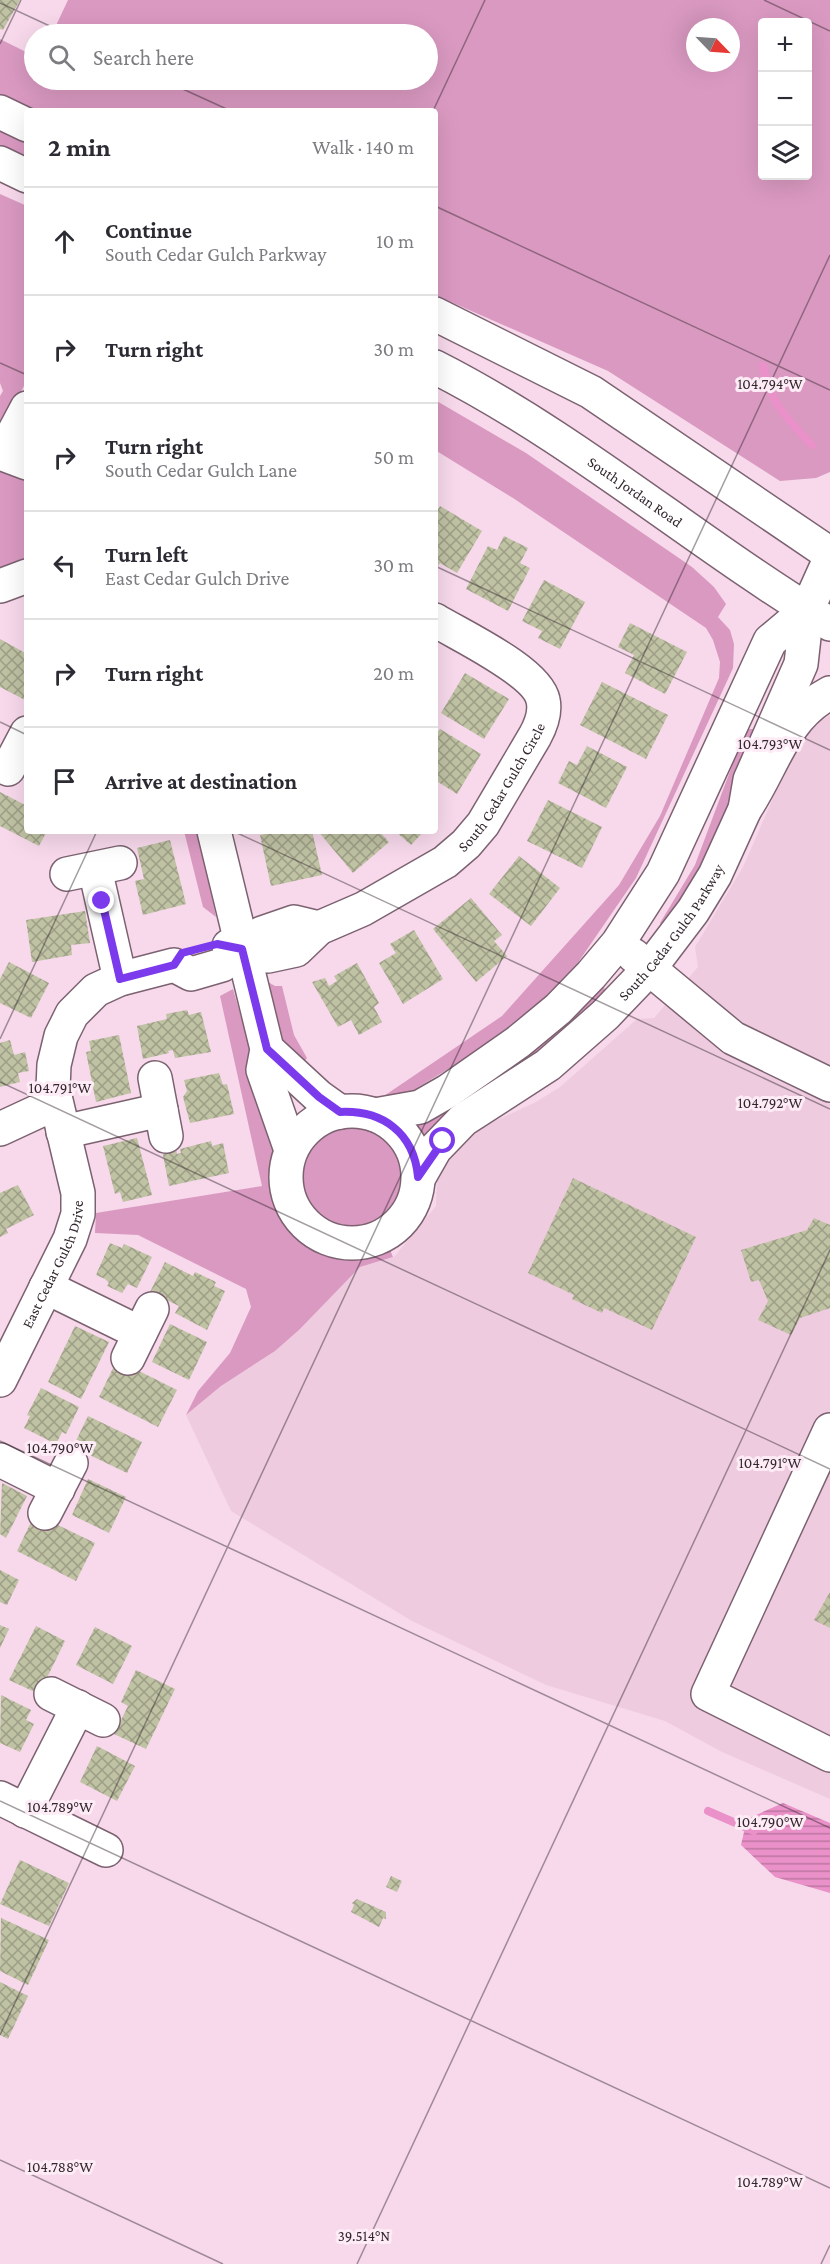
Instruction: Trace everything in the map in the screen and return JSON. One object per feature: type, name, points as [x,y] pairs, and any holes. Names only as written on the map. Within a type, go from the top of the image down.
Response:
[{"type":"street","points":[[0,112],[24,124]]},
{"type":"street","points":[[0,163],[24,175]]},
{"type":"street","points":[[438,316],[591,392],[830,556]]},
{"type":"street","name":"South Jordan Road","points":[[438,369],[481,391],[546,432],[819,617]]},
{"type":"street","points":[[0,448],[11,438],[24,414]]},
{"type":"street","points":[[0,453],[24,462]]},
{"type":"street","name":"South Cedar Gulch Parkway","points":[[418,1177],[435,1149],[454,1128],[472,1113],[528,1079],[575,1043],[649,969],[706,890],[745,809],[750,780],[819,617],[830,556]]},
{"type":"street","name":"South Cedar Gulch Parkway","points":[[375,1115],[420,1107],[518,1042],[558,1009],[618,943],[651,894],[678,843],[770,641],[819,617]]},
{"type":"street","name":"South Cedar Gulch Circle","points":[[242,949],[268,956],[296,950],[319,928],[363,909],[430,872],[466,844],[483,824],[541,724],[543,701],[533,682],[524,674],[438,622]]},
{"type":"street","points":[[745,809],[761,785],[794,720],[830,693]]},
{"type":"street","points":[[215,834],[267,1049],[263,1070],[291,1150]]},
{"type":"street","points":[[94,869],[120,979]]},
{"type":"street","points":[[618,943],[733,1038],[830,1085]]},
{"type":"street","name":"East Cedar Gulch Drive","points":[[0,1380],[70,1239],[78,1214],[78,1193],[60,1117],[54,1065],[66,1024],[88,996],[120,979],[174,965],[182,953],[217,944],[242,949]]},
{"type":"street","points":[[267,1049],[319,1097],[340,1112]]},
{"type":"street","points":[[0,1129],[60,1117],[164,1123],[155,1078]]},
{"type":"street","points":[[358,1111],[375,1115],[393,1125],[406,1139],[417,1164],[418,1177],[411,1209],[391,1232],[364,1243],[335,1242],[310,1229],[292,1207],[285,1179],[291,1150],[299,1136],[325,1116],[358,1111]]},
{"type":"street","points":[[46,1287],[140,1334]]},
{"type":"street","points":[[830,1430],[708,1694],[830,1755]]},
{"type":"street","points":[[0,1460],[58,1488]]},
{"type":"street","points":[[77,1707],[13,1805],[106,1850]]},
{"type":"shaded area","points":[[68,0],[830,0],[830,472],[816,478],[780,481],[608,371],[438,296],[438,108],[28,108],[0,95],[0,39],[24,51],[24,90],[438,90],[438,24],[57,24]]},
{"type":"shaded area","points":[[0,129],[24,141],[24,158],[0,146]]},
{"type":"shaded area","points":[[0,194],[24,205],[24,386],[0,432],[0,396],[3,391],[0,383]]},
{"type":"shaded area","points":[[438,402],[526,453],[692,567],[714,587],[726,604],[718,617],[730,630],[734,644],[733,668],[636,878],[577,964],[531,1012],[476,1052],[407,1094],[378,1100],[502,1016],[619,885],[660,816],[719,678],[720,662],[713,640],[706,628],[513,498],[438,452]]},
{"type":"shaded area","points":[[0,462],[24,471],[24,568],[0,577]]},
{"type":"shaded area","points":[[830,715],[830,1799],[720,1751],[665,1721],[546,1685],[412,1621],[231,1511],[186,1415],[221,1386],[300,1329],[360,1267],[394,1257],[436,1206],[437,1179],[452,1156],[482,1127],[536,1102],[560,1087],[637,1019],[654,1018],[698,967],[695,947],[743,867],[792,755],[816,724]]},
{"type":"shaded area","points":[[755,729],[760,736],[698,872],[662,925],[660,923],[695,865],[745,731]]},
{"type":"shaded area","points":[[185,834],[200,834],[216,917],[203,907]]},
{"type":"shaded area","points":[[268,982],[275,986],[282,986],[294,1035],[307,1058],[300,1067],[281,1037]]},
{"type":"shaded area","points":[[602,984],[607,993],[577,1023],[421,1145],[402,1123]]},
{"type":"shaded area","points":[[233,989],[279,1149],[278,1191],[287,1215],[302,1233],[333,1250],[354,1253],[388,1245],[393,1257],[360,1267],[300,1329],[275,1351],[221,1386],[186,1415],[198,1391],[230,1353],[251,1307],[246,1289],[138,1235],[95,1233],[96,1213],[262,1186],[220,996]]},
{"type":"shaded area","points":[[352,1120],[374,1124],[393,1137],[406,1156],[410,1178],[406,1200],[393,1219],[374,1232],[352,1236],[330,1232],[311,1219],[298,1200],[294,1178],[298,1156],[311,1137],[330,1124]]},
{"type":"shaded area","points":[[783,1803],[830,1823],[830,1893],[775,1877],[741,1845],[747,1819]]},
{"type":"building","points":[[0,0],[20,0],[3,30],[0,29]]},
{"type":"building","points":[[440,506],[482,531],[457,573],[440,563],[438,566],[438,509]]},
{"type":"building","points":[[504,536],[528,548],[520,563],[530,568],[508,611],[466,589],[488,546],[497,550]]},
{"type":"building","points":[[544,580],[585,602],[560,649],[538,638],[542,631],[522,621]]},
{"type":"building","points":[[630,623],[687,652],[665,694],[625,673],[634,655],[618,647]]},
{"type":"building","points":[[0,639],[24,652],[24,699],[0,687]]},
{"type":"building","points":[[465,673],[509,699],[484,739],[441,713]]},
{"type":"building","points":[[602,682],[668,715],[646,759],[580,725]]},
{"type":"building","points":[[440,729],[481,754],[457,794],[438,782],[438,731]]},
{"type":"building","points":[[587,746],[627,767],[606,808],[558,783],[569,761],[577,765]]},
{"type":"building","points":[[0,792],[24,804],[24,834],[45,834],[39,846],[0,826]]},
{"type":"building","points":[[548,800],[602,827],[582,868],[527,841]]},
{"type":"building","points":[[313,834],[322,875],[271,886],[260,835]]},
{"type":"building","points":[[320,834],[382,834],[389,842],[353,873]]},
{"type":"building","points":[[398,834],[421,834],[411,845]]},
{"type":"building","points":[[170,840],[186,904],[143,915],[135,881],[144,879],[137,848]]},
{"type":"building","points":[[519,856],[560,888],[531,926],[489,894]]},
{"type":"building","points":[[471,898],[502,935],[494,941],[507,956],[476,982],[433,929]]},
{"type":"building","points":[[85,911],[90,943],[71,945],[72,955],[32,962],[26,920]]},
{"type":"building","points":[[414,930],[443,979],[403,1004],[379,963],[396,953],[390,944]]},
{"type":"building","points":[[9,962],[49,983],[31,1018],[0,1003],[0,979]]},
{"type":"building","points":[[357,963],[379,1003],[374,1007],[382,1022],[359,1035],[351,1020],[338,1027],[312,982],[325,978],[329,986],[337,981],[334,976]]},
{"type":"building","points":[[187,1010],[189,1015],[201,1012],[211,1052],[175,1058],[173,1050],[143,1059],[137,1026],[167,1019],[166,1014]]},
{"type":"building","points":[[119,1035],[131,1093],[96,1102],[86,1052],[91,1051],[89,1041]]},
{"type":"building","points":[[10,1040],[14,1055],[25,1052],[29,1071],[18,1073],[20,1082],[0,1087],[0,1043]]},
{"type":"building","points":[[219,1073],[223,1085],[227,1084],[234,1114],[190,1123],[183,1097],[187,1091],[184,1080]]},
{"type":"building","points":[[137,1138],[152,1195],[123,1202],[120,1192],[115,1194],[103,1146]]},
{"type":"building","points":[[211,1141],[212,1146],[223,1143],[229,1173],[169,1186],[162,1150],[176,1148],[177,1154],[181,1153],[180,1149]]},
{"type":"building","points":[[573,1178],[696,1237],[652,1330],[604,1308],[602,1313],[572,1299],[574,1295],[528,1273]]},
{"type":"building","points":[[18,1185],[34,1215],[6,1229],[8,1233],[0,1237],[0,1193]]},
{"type":"building","points":[[814,1218],[830,1225],[830,1308],[800,1318],[791,1335],[758,1320],[768,1301],[759,1280],[751,1282],[741,1250],[807,1230]]},
{"type":"building","points":[[110,1243],[122,1248],[124,1244],[152,1257],[137,1288],[128,1284],[122,1293],[107,1286],[109,1283],[105,1279],[96,1275]]},
{"type":"building","points":[[165,1262],[193,1276],[195,1272],[216,1282],[214,1286],[225,1291],[207,1330],[175,1313],[179,1306],[150,1292]]},
{"type":"building","points":[[170,1324],[207,1342],[189,1380],[152,1362]]},
{"type":"building","points":[[75,1326],[109,1342],[81,1399],[48,1382]]},
{"type":"building","points":[[117,1360],[177,1390],[158,1427],[99,1397]]},
{"type":"building","points":[[41,1388],[79,1407],[66,1434],[62,1432],[56,1444],[24,1428],[30,1416],[27,1415]]},
{"type":"building","points":[[88,1416],[142,1442],[127,1473],[73,1447]]},
{"type":"building","points":[[88,1479],[126,1497],[109,1533],[72,1515]]},
{"type":"building","points":[[2,1483],[27,1496],[6,1538],[0,1534]]},
{"type":"building","points":[[35,1514],[95,1543],[76,1581],[17,1551]]},
{"type":"building","points":[[0,1570],[19,1580],[7,1605],[0,1602]]},
{"type":"building","points":[[830,1592],[830,1628],[814,1620]]},
{"type":"building","points":[[0,1625],[9,1629],[0,1648]]},
{"type":"building","points":[[36,1626],[65,1641],[39,1694],[9,1680]]},
{"type":"building","points":[[95,1627],[132,1646],[113,1684],[76,1665]]},
{"type":"building","points":[[136,1670],[175,1689],[146,1749],[114,1734],[128,1706],[121,1702]]},
{"type":"building","points":[[1,1695],[31,1710],[26,1720],[34,1724],[20,1752],[0,1743]]},
{"type":"building","points":[[97,1746],[135,1766],[117,1801],[80,1782]]},
{"type":"building","points":[[20,1860],[69,1883],[49,1926],[0,1904]]},
{"type":"building","points":[[391,1876],[402,1881],[397,1892],[386,1887]]},
{"type":"building","points":[[357,1899],[386,1912],[386,1919],[383,1918],[379,1927],[351,1912],[354,1905],[352,1903]]},
{"type":"building","points":[[1,1918],[49,1940],[28,1985],[0,1971]]},
{"type":"building","points":[[0,1982],[28,1996],[8,2039],[0,2035]]},
{"type":"waterway","points":[[763,366],[775,401],[812,445]]},
{"type":"waterway","points":[[708,1811],[754,1831]]},
{"type":"route","points":[[102,901],[120,979],[174,965],[182,953],[217,944],[242,949],[267,1049],[284,1062],[298,1080],[340,1112],[358,1111],[375,1115],[398,1129],[413,1151],[418,1177],[435,1149],[443,1141]]}]
